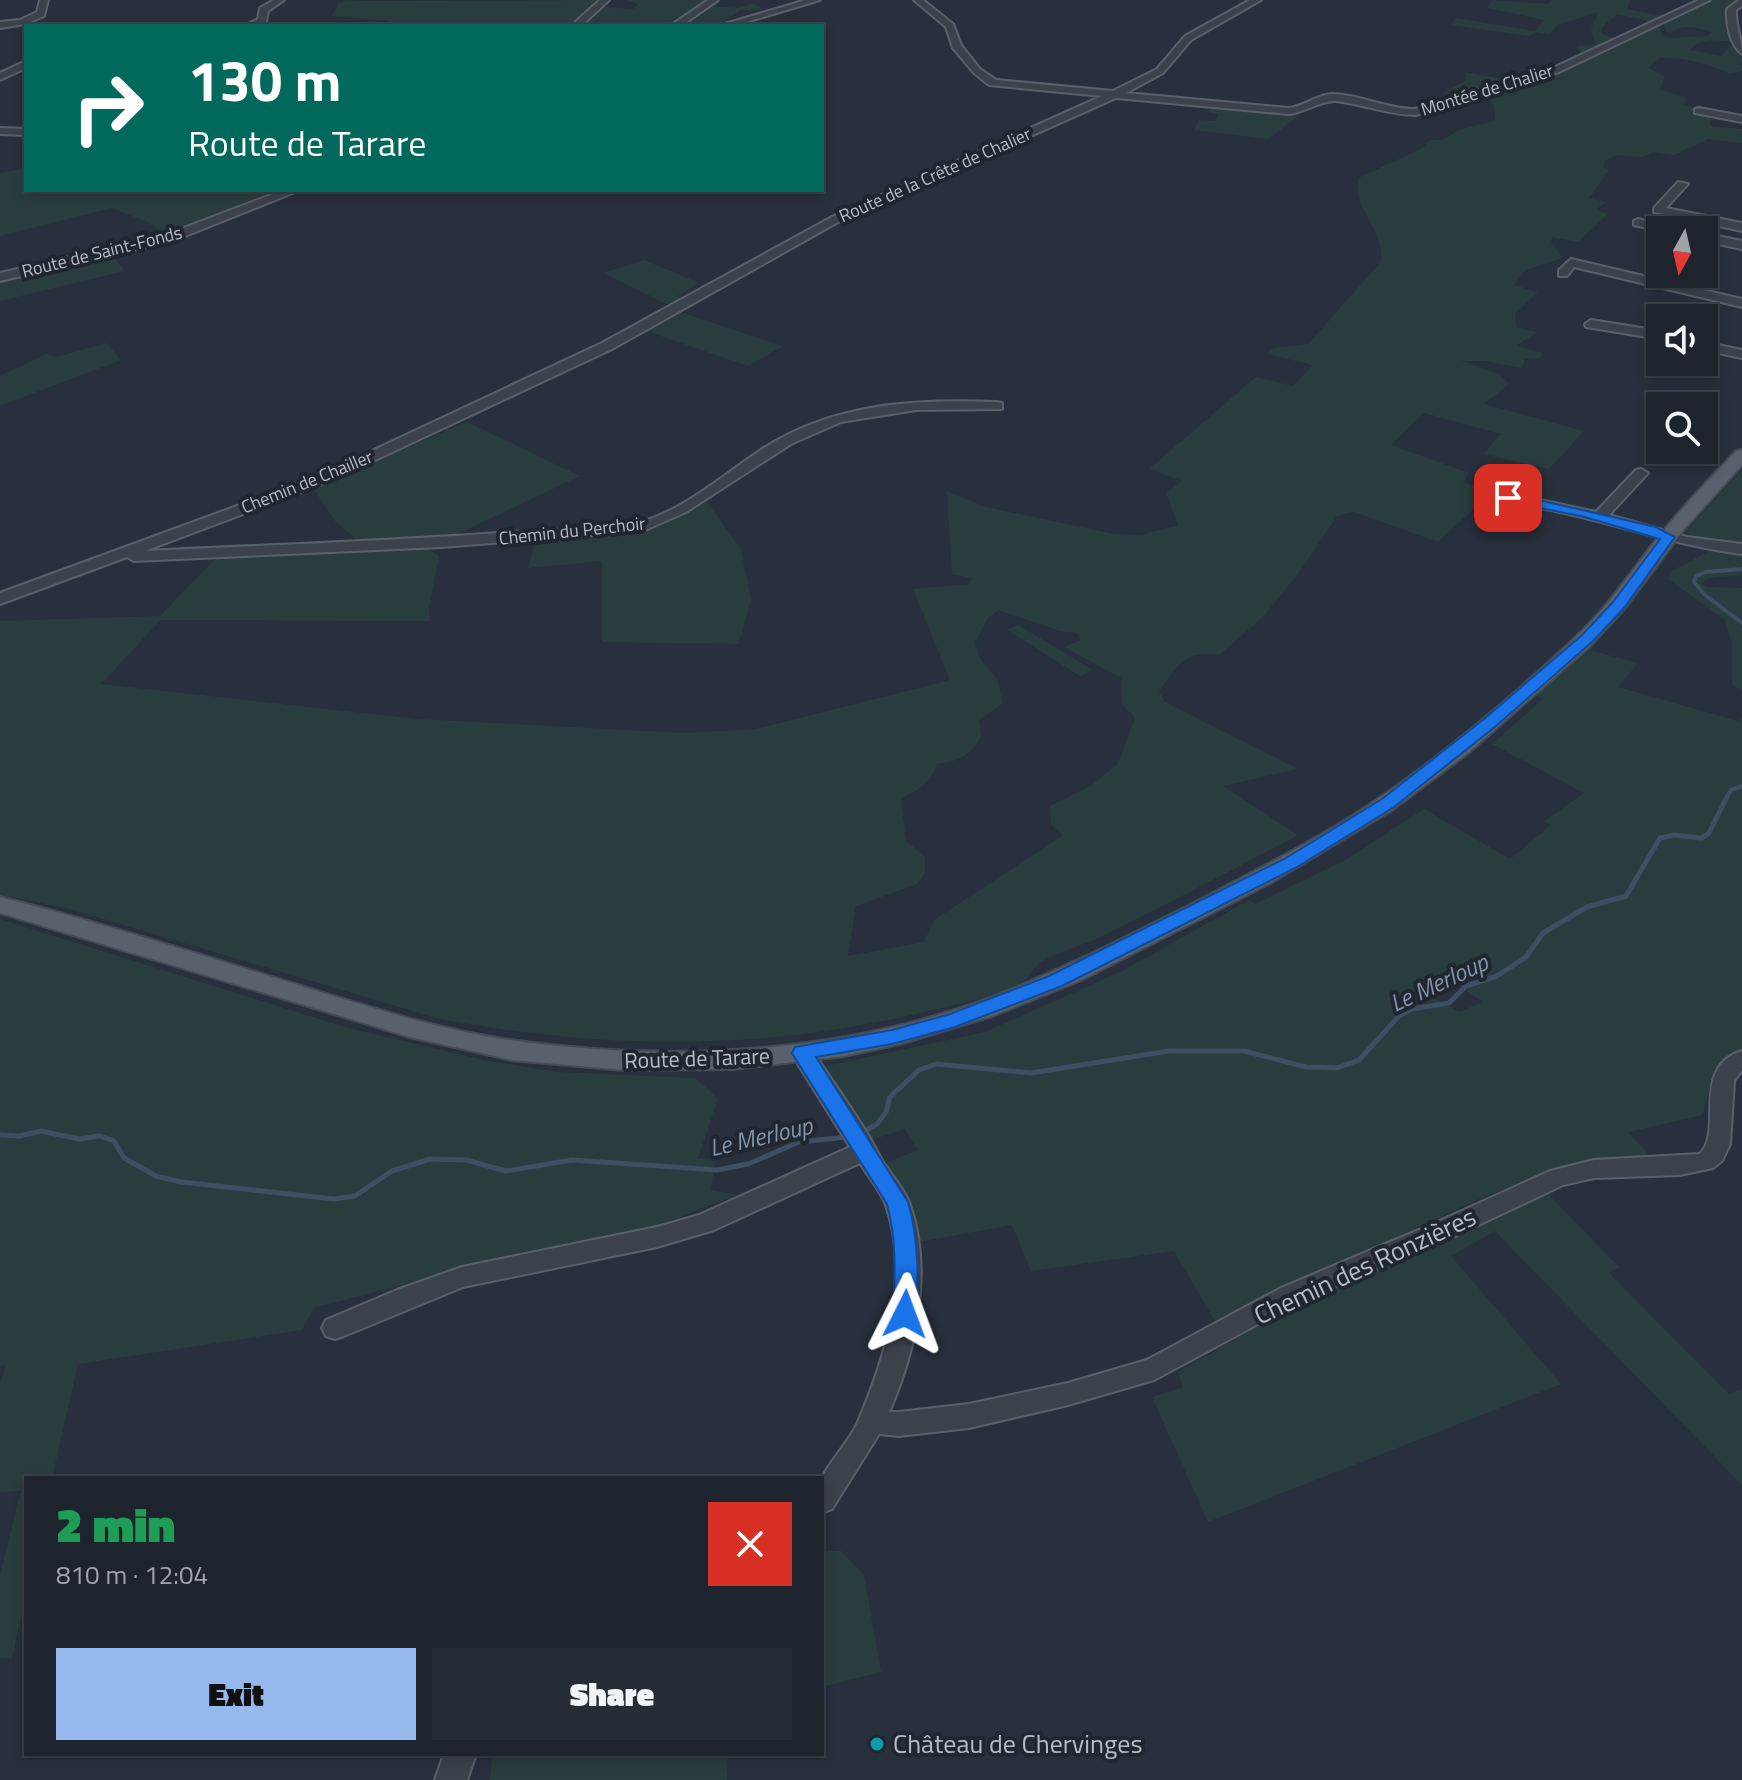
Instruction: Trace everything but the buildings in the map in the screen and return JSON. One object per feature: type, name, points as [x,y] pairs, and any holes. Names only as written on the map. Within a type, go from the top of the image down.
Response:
[{"type":"main road","name":"Route de Tarare","points":[[0,905],[423,1032],[509,1050],[583,1058],[681,1062],[802,1053],[892,1037],[955,1020],[1055,981],[1323,845],[1388,803],[1580,645],[1619,605],[1668,537],[1742,455]]},
{"type":"street","points":[[26,24],[41,14],[44,0]]},
{"type":"street","points":[[254,24],[263,20],[263,10],[280,0]]},
{"type":"street","points":[[578,24],[605,0]]},
{"type":"street","points":[[678,24],[714,0]]},
{"type":"street","points":[[730,24],[816,0]]},
{"type":"street","name":"Montée de Chalier","points":[[918,0],[950,26],[961,53],[993,83],[1288,111],[1301,110],[1324,98],[1340,97],[1398,112],[1416,112],[1556,70],[1706,0]]},
{"type":"street","name":"Route de la Crête de Chalier","points":[[607,346],[836,219],[1116,94],[1156,73],[1188,38],[1257,0]]},
{"type":"street","points":[[1742,2],[1732,9],[1731,22],[1742,51]]},
{"type":"street","points":[[0,25],[24,25]]},
{"type":"street","points":[[0,77],[24,65]]},
{"type":"street","points":[[1699,111],[1742,119]]},
{"type":"street","points":[[0,131],[24,132]]},
{"type":"street","points":[[1682,184],[1658,210],[1742,227]]},
{"type":"street","name":"Route de Saint-Fonds","points":[[0,277],[169,238],[289,192]]},
{"type":"street","points":[[1638,223],[1646,225]]},
{"type":"street","points":[[1718,240],[1742,245]]},
{"type":"street","points":[[1563,273],[1571,263],[1646,276]]},
{"type":"street","points":[[1695,288],[1742,303]]},
{"type":"street","points":[[1591,324],[1646,333]]},
{"type":"street","name":"Chemin de Chailler","points":[[0,599],[310,484],[607,346]]},
{"type":"street","points":[[1718,349],[1742,354]]},
{"type":"street","name":"Chemin du Perchoir","points":[[118,555],[467,541],[643,526],[672,515],[788,440],[819,425],[863,413],[934,404],[997,406]]},
{"type":"street","points":[[1599,517],[1641,473]]},
{"type":"street","points":[[1491,521],[1492,510],[1508,498],[1599,517],[1668,537],[1742,549]]},
{"type":"street","points":[[802,1053],[849,1122],[897,1202],[904,1227],[907,1272],[907,1296],[897,1366],[839,1479],[824,1498]]},
{"type":"street","name":"Chemin des Ronzières","points":[[870,1422],[899,1424],[969,1416],[1068,1394],[1154,1369],[1218,1337],[1290,1295],[1444,1230],[1558,1177],[1594,1169],[1680,1166],[1705,1162],[1714,1155],[1718,1144],[1723,1081],[1732,1066],[1742,1059]]},
{"type":"street","points":[[335,1328],[462,1277],[657,1237],[705,1223],[864,1147]]},
{"type":"shaded area","points":[[347,0],[600,0],[572,24],[389,24],[390,21],[332,16],[338,4]]},
{"type":"shaded area","points":[[627,0],[706,0],[667,24],[587,24],[603,7],[633,9],[638,4]]},
{"type":"shaded area","points":[[1492,0],[1549,4],[1552,0],[1630,0],[1627,9],[1661,16],[1654,22],[1617,14],[1602,27],[1602,34],[1619,40],[1584,57],[1576,46],[1596,45],[1591,29],[1598,12],[1558,25],[1550,34],[1536,32],[1529,36],[1450,25],[1456,18],[1535,31],[1545,20],[1487,8]]},
{"type":"shaded area","points":[[1711,0],[1735,0],[1728,7],[1733,41],[1700,42],[1690,50],[1721,56],[1735,45],[1742,60],[1742,71],[1730,74],[1695,62],[1668,58],[1659,58],[1648,68],[1665,76],[1660,90],[1686,97],[1684,105],[1711,115],[1710,126],[1742,129],[1742,143],[1708,139],[1674,155],[1653,152],[1642,157],[1615,155],[1605,161],[1603,167],[1609,170],[1589,198],[1606,202],[1596,210],[1608,214],[1578,242],[1552,237],[1551,241],[1563,258],[1526,270],[1514,285],[1538,292],[1515,314],[1516,327],[1537,332],[1516,346],[1543,353],[1540,358],[1525,359],[1522,368],[1485,361],[1461,361],[1499,374],[1509,384],[1484,404],[1584,431],[1549,469],[1483,454],[1501,434],[1424,413],[1391,445],[1469,473],[1464,482],[1492,492],[1438,542],[1354,512],[1337,516],[1300,571],[1263,617],[1219,655],[1198,655],[1183,661],[1159,691],[1165,702],[1298,769],[1223,786],[1298,835],[1097,939],[1043,961],[1013,987],[947,1007],[801,1034],[682,1042],[562,1036],[439,1019],[70,909],[0,895],[0,621],[160,616],[218,556],[427,547],[439,557],[429,606],[430,621],[161,620],[101,684],[418,719],[685,733],[756,729],[950,680],[913,589],[969,584],[972,578],[952,574],[947,491],[986,507],[1114,534],[1141,535],[1178,525],[1166,493],[1182,481],[1149,469],[1256,377],[1293,386],[1313,365],[1267,354],[1273,348],[1308,344],[1381,262],[1380,244],[1359,199],[1358,178],[1421,149],[1430,140],[1442,140],[1461,129],[1495,121],[1494,107],[1486,91],[1538,81],[1659,25],[1662,36],[1668,38],[1707,36],[1712,32],[1690,27],[1670,33],[1665,31],[1664,23]],"holes":[[[998,610],[1060,631],[1077,633],[1081,640],[1064,647],[1121,678],[1122,704],[1135,718],[1118,763],[1091,786],[1050,806],[1051,825],[1063,835],[934,920],[924,942],[848,956],[856,906],[917,884],[925,874],[925,857],[906,841],[901,798],[924,786],[937,764],[968,753],[981,737],[979,720],[1003,703],[997,679],[980,659],[975,642],[988,618]]]},
{"type":"shaded area","points":[[752,4],[762,7],[754,11],[741,10],[722,24],[690,23],[709,10],[710,6],[738,8]]},
{"type":"shaded area","points":[[1465,72],[1513,81],[1451,96],[1442,93],[1467,80]]},
{"type":"shaded area","points":[[1215,105],[1301,114],[1268,139],[1194,130],[1199,120],[1216,121],[1219,114],[1208,112]]},
{"type":"shaded area","points":[[24,168],[24,192],[277,192],[166,234],[148,222],[111,208],[0,236],[0,173]]},
{"type":"shaded area","points":[[112,255],[125,271],[0,301],[0,279]]},
{"type":"shaded area","points":[[644,260],[699,283],[678,296],[682,300],[669,305],[603,273]]},
{"type":"shaded area","points":[[680,312],[783,346],[748,366],[646,331]]},
{"type":"shaded area","points":[[106,343],[121,360],[0,406],[0,376],[46,354],[57,357]]},
{"type":"shaded area","points":[[467,422],[580,476],[447,539],[360,542],[335,521],[313,488]]},
{"type":"shaded area","points":[[1742,470],[1742,544],[1693,538],[1686,531]]},
{"type":"shaded area","points":[[706,501],[741,549],[751,599],[739,644],[602,642],[602,561],[528,568],[536,540],[655,528]]},
{"type":"shaded area","points":[[1709,551],[1742,555],[1742,575],[1711,578],[1701,583],[1706,587],[1742,588],[1742,691],[1732,684],[1732,644],[1725,620],[1668,579],[1670,572]]},
{"type":"shaded area","points":[[1018,625],[1093,670],[1080,676],[1007,630]]},
{"type":"shaded area","points":[[1590,650],[1638,663],[1618,687],[1738,721],[1742,716],[1742,1049],[1714,1069],[1703,1115],[1628,1132],[1648,1153],[1642,1160],[1570,1165],[1486,1196],[1215,1321],[1174,1251],[1031,1271],[1012,1225],[913,1243],[884,1164],[918,1150],[905,1129],[868,1141],[830,1082],[826,1066],[985,1032],[1120,972],[1249,900],[1255,904],[1347,859],[1424,809],[1510,859],[1551,825],[1544,821],[1584,793],[1492,744],[1543,699],[1535,695]],"holes":[[[1459,985],[1483,1002],[1459,1012],[1434,998]]]},
{"type":"shaded area","points":[[0,919],[345,1027],[484,1060],[557,1072],[695,1078],[718,1098],[698,1158],[715,1161],[711,1190],[738,1195],[637,1233],[416,1281],[314,1308],[302,1330],[78,1364],[52,1476],[24,1476],[24,1604],[12,1659],[0,1658],[0,1575],[21,1491],[0,1492],[0,1382],[6,1366],[0,1365]]},
{"type":"shaded area","points":[[1544,1190],[1619,1267],[1609,1273],[1729,1394],[1742,1389],[1742,1485],[1495,1231],[1451,1256],[1561,1384],[1208,1522],[1152,1397],[1183,1387],[1178,1372],[1306,1299]]},
{"type":"shaded area","points":[[824,1551],[841,1551],[864,1575],[881,1672],[824,1686]]},
{"type":"shaded area","points":[[492,1756],[728,1756],[727,1780],[490,1780]]},
{"type":"waterway","name":"Le Merloup","points":[[1742,569],[1706,572],[1696,576],[1694,582],[1705,595],[1742,623]]},
{"type":"waterway","name":"Le Merloup","points":[[1726,799],[1731,790],[1742,786]]},
{"type":"waterway","name":"Le Merloup","points":[[861,1133],[877,1124],[886,1112],[890,1097],[919,1070],[936,1064],[1031,1073],[1169,1051],[1244,1051],[1306,1067],[1337,1068],[1359,1060],[1399,1016],[1412,1009],[1449,1003],[1466,986],[1497,976],[1526,957],[1543,933],[1587,907],[1626,896],[1660,838],[1674,835],[1702,838],[1709,833],[1726,799]]},
{"type":"waterway","name":"Le Merloup","points":[[0,1135],[20,1136],[41,1131],[79,1139],[100,1136],[114,1141],[124,1158],[156,1176],[181,1182],[334,1199],[355,1196],[392,1171],[430,1159],[466,1160],[506,1171],[572,1160],[717,1170],[748,1164],[799,1142],[848,1137]]},
{"type":"place","name":"Château de Chervinges","points":[[877,1744]]},
{"type":"route","points":[[905,1314],[907,1260],[904,1227],[897,1202],[849,1122],[802,1053],[892,1037],[955,1020],[1055,981],[1291,863],[1388,803],[1490,722],[1588,638],[1619,605],[1668,537],[1581,512],[1508,498]]}]
